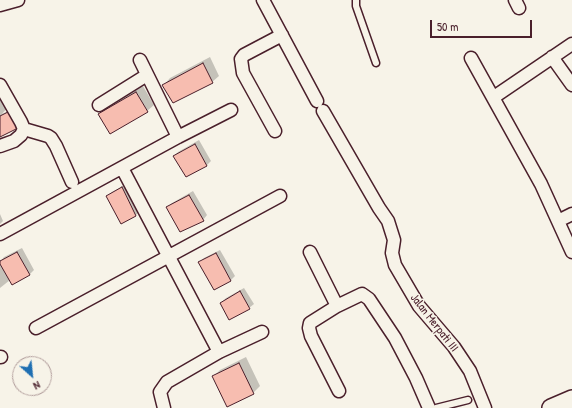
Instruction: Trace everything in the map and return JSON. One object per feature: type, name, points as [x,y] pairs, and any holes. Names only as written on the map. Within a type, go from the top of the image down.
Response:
[{"type":"main road","points":[[551,408],[572,399]]},
{"type":"street","points":[[0,5],[18,0]]},
{"type":"street","name":"Jalan Merpati III","points":[[263,0],[320,106],[378,208],[388,221],[393,234],[394,240],[392,253],[398,271],[419,306],[454,347],[470,371],[485,408]]},
{"type":"street","points":[[275,131],[243,73],[241,59],[244,55],[282,35]]},
{"type":"street","points":[[494,97],[572,44]]},
{"type":"street","points":[[552,57],[572,85]]},
{"type":"street","points":[[471,58],[541,184],[572,252]]},
{"type":"street","points":[[140,60],[178,137]]},
{"type":"street","points":[[99,105],[147,75]]},
{"type":"street","points":[[0,85],[24,129],[21,135],[14,141],[0,146]]},
{"type":"street","points":[[0,234],[178,137],[231,110]]},
{"type":"street","points":[[24,129],[51,138],[72,182]]},
{"type":"street","points":[[122,168],[220,352]]},
{"type":"street","points":[[36,328],[280,196]]},
{"type":"street","points":[[558,221],[572,214]]},
{"type":"street","points":[[310,252],[337,306]]},
{"type":"street","points":[[339,391],[311,336],[309,328],[310,323],[337,306],[362,294],[369,299],[395,338],[416,378],[429,408]]},
{"type":"street","points":[[164,408],[160,392],[166,382],[220,352],[262,332]]},
{"type":"lane","points":[[356,0],[356,6],[376,63]]},
{"type":"lane","points":[[436,408],[468,400]]},
{"type":"building","points":[[203,63],[213,83],[173,103],[162,85]]},
{"type":"building","points":[[136,92],[148,112],[110,134],[98,114]]},
{"type":"building","points":[[10,111],[18,128],[0,137],[0,116]]},
{"type":"building","points":[[195,144],[207,166],[186,177],[173,156]]},
{"type":"building","points":[[122,187],[136,216],[121,224],[106,196]]},
{"type":"building","points":[[189,195],[204,221],[180,232],[166,207]]},
{"type":"building","points":[[17,252],[30,275],[12,285],[0,264],[0,261]]},
{"type":"building","points":[[216,253],[231,281],[214,290],[198,262]]},
{"type":"building","points":[[240,291],[250,309],[229,320],[220,303]]},
{"type":"building","points":[[239,363],[254,394],[227,407],[212,376]]}]
